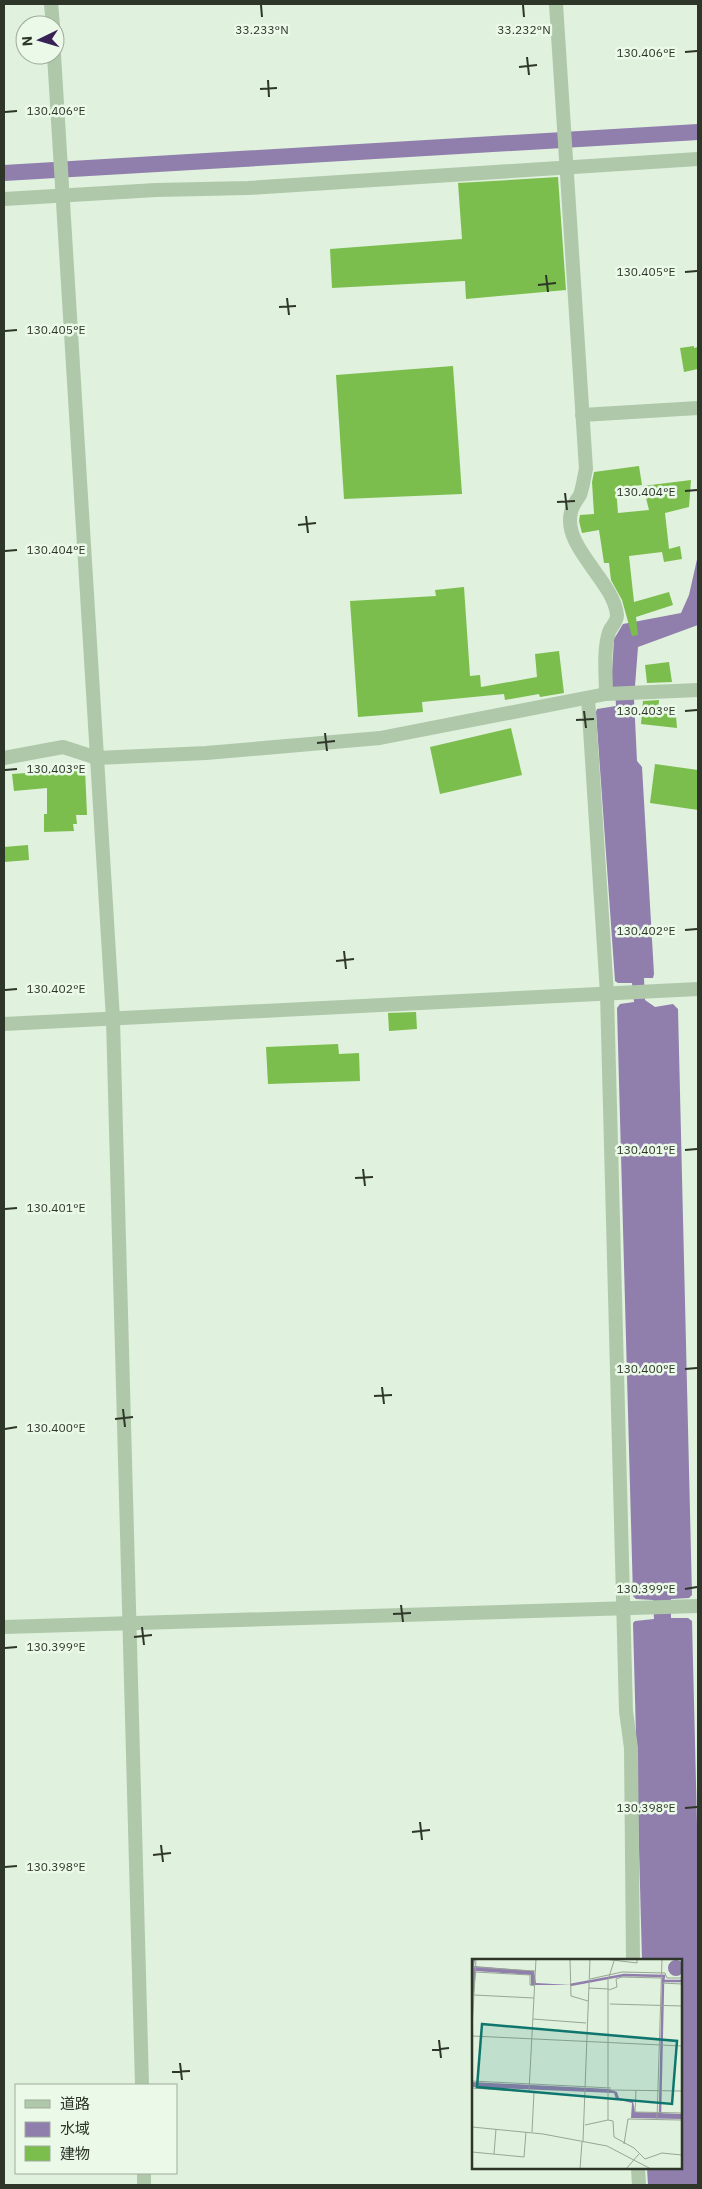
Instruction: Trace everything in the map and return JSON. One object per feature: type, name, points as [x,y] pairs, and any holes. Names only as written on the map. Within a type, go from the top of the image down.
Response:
[{"type":"street","points":[[556,4],[586,469],[580,494],[571,512],[571,528],[576,542],[613,602],[617,614],[616,621],[609,631],[606,694]]},
{"type":"street","points":[[55,65],[113,1019],[142,2084]]},
{"type":"street","points":[[4,199],[248,188],[698,159]]},
{"type":"street","points":[[582,415],[698,408]]},
{"type":"street","points":[[4,758],[63,747],[97,758],[206,753],[380,738],[606,694],[698,690]]},
{"type":"street","points":[[588,698],[612,994],[628,1609],[626,1711],[631,1748],[633,1959]]},
{"type":"street","points":[[4,1024],[612,994],[698,988]]},
{"type":"street","points":[[4,1627],[698,1606]]},
{"type":"street","points":[[638,2169],[639,2185]]},
{"type":"water","points":[[698,555],[698,625],[638,647],[634,699],[637,761],[642,767],[654,974],[653,978],[644,978],[645,1000],[655,1007],[673,1004],[678,1009],[692,1595],[689,1598],[671,1599],[671,1618],[688,1618],[692,1621],[698,1864],[698,2185],[648,2185],[647,2169],[682,2169],[682,1959],[642,1959],[633,1623],[635,1621],[654,1619],[653,1600],[636,1599],[633,1596],[617,1008],[620,1004],[634,1002],[632,983],[618,983],[615,981],[596,712],[597,709],[616,706],[615,690],[611,689],[614,639],[623,624],[681,613],[689,595]]},
{"type":"building","points":[[558,177],[566,290],[466,299],[465,281],[332,288],[330,249],[462,239],[458,183]]},
{"type":"building","points":[[694,346],[694,348],[698,347],[698,369],[684,372],[680,348]]},
{"type":"building","points":[[453,366],[462,494],[344,499],[336,375]]},
{"type":"building","points":[[639,466],[642,485],[616,488],[618,513],[649,510],[643,486],[691,480],[689,507],[665,513],[669,549],[680,546],[682,559],[664,562],[662,552],[629,556],[634,602],[669,592],[673,605],[636,617],[638,635],[632,636],[622,600],[611,580],[609,563],[604,563],[599,530],[582,533],[579,521],[580,515],[594,514],[592,482],[594,472]]},
{"type":"building","points":[[464,587],[470,676],[480,675],[481,687],[537,677],[535,654],[559,651],[564,693],[540,697],[539,694],[505,700],[504,694],[422,702],[423,712],[358,717],[350,601],[436,596],[435,590]]},
{"type":"building","points":[[669,662],[672,682],[647,683],[645,665]]},
{"type":"building","points":[[659,700],[658,712],[676,716],[677,728],[641,724],[643,701]]},
{"type":"building","points":[[511,728],[522,775],[440,794],[430,747]]},
{"type":"building","points":[[655,764],[698,770],[698,810],[650,803]]},
{"type":"building","points":[[85,769],[87,815],[76,815],[77,824],[73,824],[74,831],[44,832],[44,814],[47,814],[47,788],[14,791],[12,774]]},
{"type":"building","points":[[28,845],[29,860],[4,862],[4,847]]},
{"type":"building","points":[[416,1012],[417,1029],[389,1031],[388,1013]]},
{"type":"building","points":[[338,1044],[339,1054],[359,1053],[360,1081],[268,1084],[266,1047]]},
{"type":"waterway","points":[[4,173],[698,132]]}]
